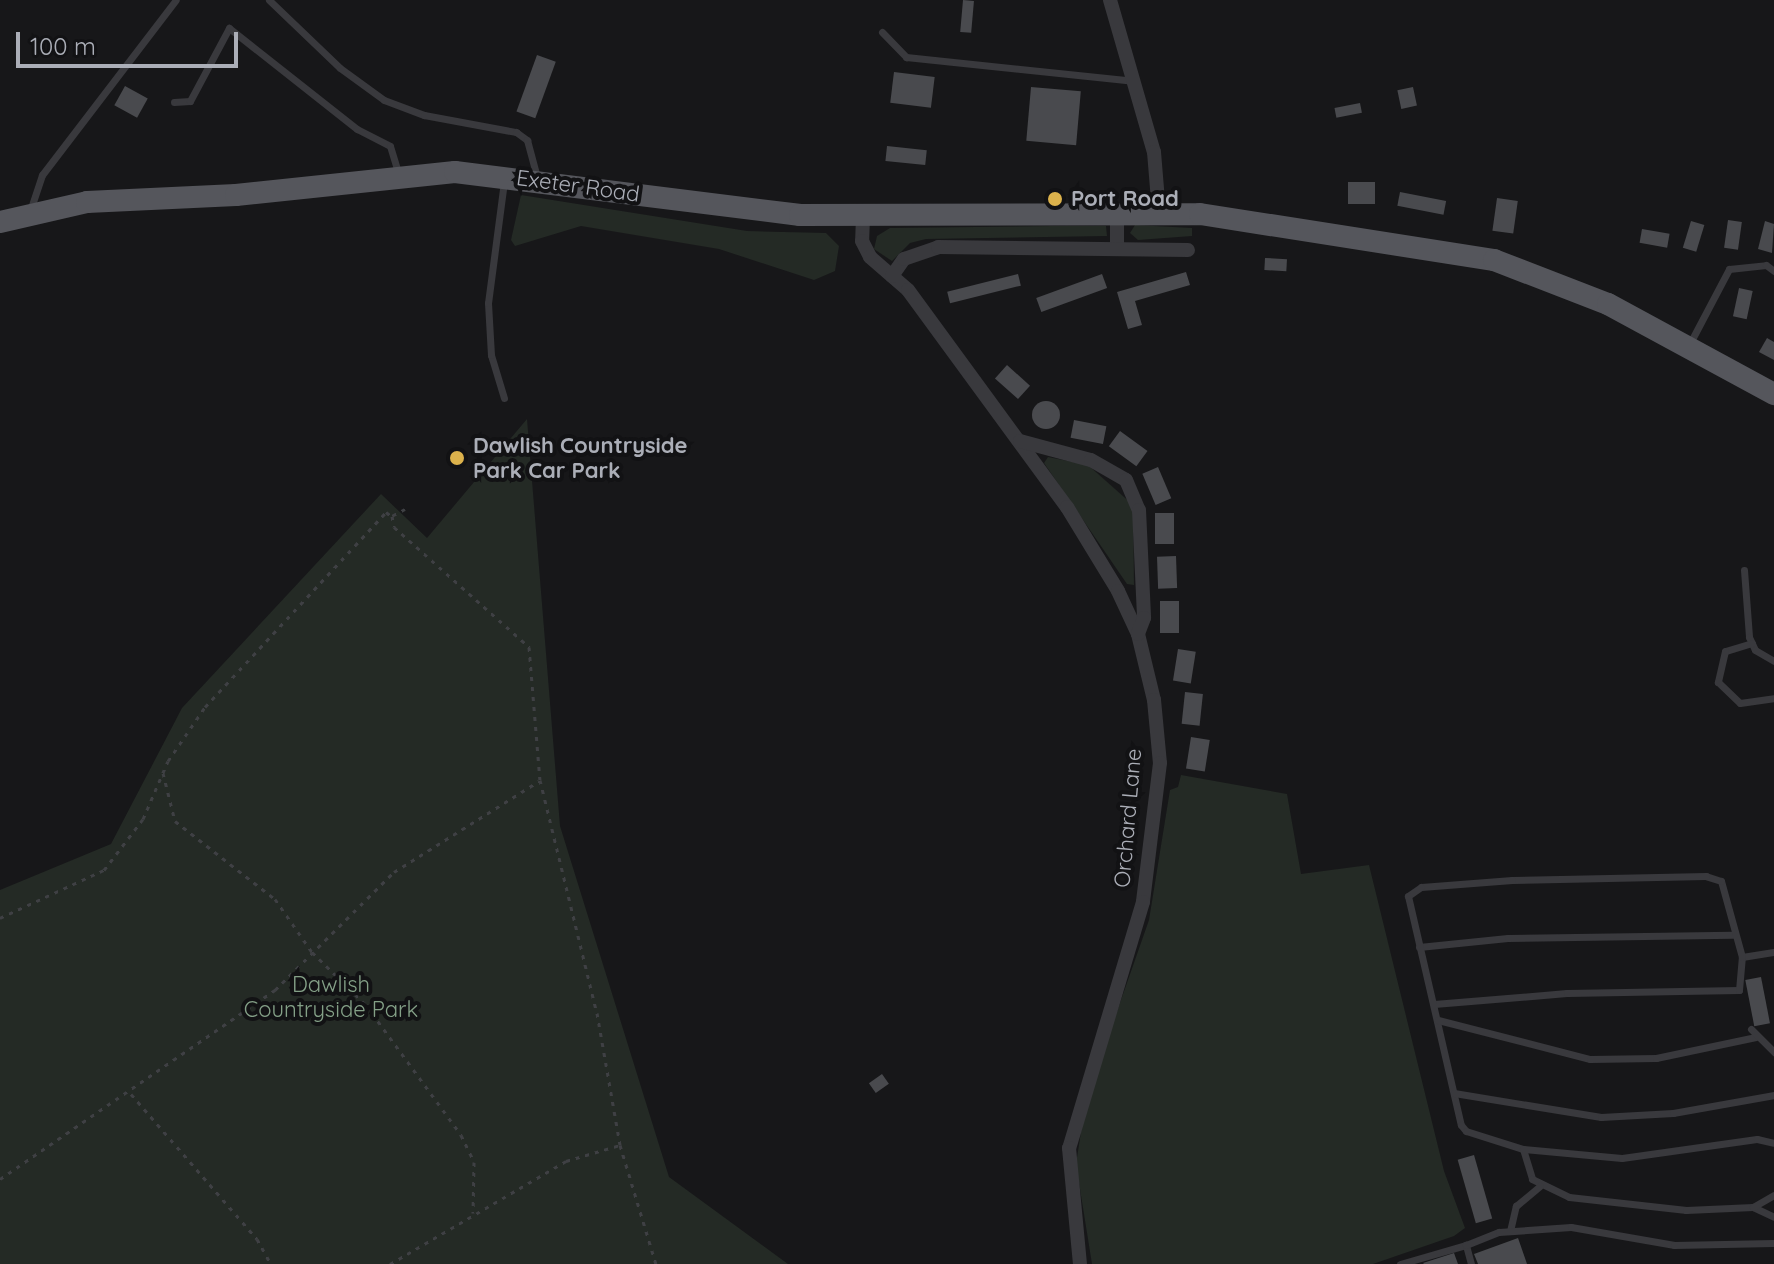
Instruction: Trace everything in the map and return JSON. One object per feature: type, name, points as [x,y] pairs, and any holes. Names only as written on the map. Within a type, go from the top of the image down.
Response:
[{"type":"main road","name":"Exeter Road","points":[[0,222],[87,202],[236,195],[399,175],[505,176],[755,211],[863,216],[1159,213],[1298,227],[1494,260],[1568,286],[1774,394]]},
{"type":"street","points":[[1110,0],[1161,186],[1159,213]]},
{"type":"street","points":[[1117,212],[1117,248]]},
{"type":"street","name":"Orchard Lane","points":[[863,216],[865,250],[892,276],[1020,441],[1118,591],[1138,634],[1160,763],[1153,840],[1139,915],[1069,1148],[1080,1264]]},
{"type":"street","points":[[892,276],[904,259],[938,247],[1188,250]]},
{"type":"street","points":[[1020,441],[1091,460],[1126,480],[1139,510],[1144,618],[1138,634]]},
{"type":"lane","points":[[29,214],[42,175],[176,0]]},
{"type":"lane","points":[[269,0],[340,68],[384,100],[424,115],[516,132],[527,140],[537,180]]},
{"type":"lane","points":[[174,102],[190,101],[229,28],[357,129],[390,146],[399,175]]},
{"type":"lane","points":[[882,32],[906,57],[1133,81]]},
{"type":"lane","points":[[504,398],[491,355],[488,303],[505,176]]},
{"type":"lane","points":[[1689,347],[1729,269],[1766,265],[1774,271]]},
{"type":"lane","points":[[1744,570],[1752,643],[1774,661]]},
{"type":"lane","points":[[1752,643],[1725,651],[1718,682],[1740,703],[1774,698]]},
{"type":"lane","points":[[1434,1004],[1567,993],[1739,990],[1742,957],[1732,935],[1725,888],[1713,877],[1512,880],[1412,891],[1408,896],[1454,1093],[1466,1131],[1523,1149],[1622,1158],[1757,1139],[1774,1143]]},
{"type":"lane","points":[[1419,947],[1508,938],[1732,935]]},
{"type":"lane","points":[[1742,957],[1774,953]]},
{"type":"lane","points":[[1438,1020],[1590,1059],[1656,1058],[1756,1037]]},
{"type":"lane","points":[[1751,1029],[1774,1052]]},
{"type":"lane","points":[[1454,1093],[1601,1117],[1673,1113],[1774,1095]]},
{"type":"lane","points":[[1523,1149],[1540,1186]]},
{"type":"lane","points":[[1540,1186],[1630,1206],[1753,1207],[1774,1217]]},
{"type":"lane","points":[[1510,1231],[1516,1206],[1540,1186]]},
{"type":"lane","points":[[1753,1207],[1774,1195]]},
{"type":"lane","points":[[1400,1264],[1510,1231],[1571,1227],[1674,1245],[1774,1243]]},
{"type":"lane","points":[[1466,1245],[1471,1264]]},
{"type":"path","points":[[392,516],[405,509]]},
{"type":"path","points":[[0,918],[104,870],[143,819],[163,773],[205,707],[386,512],[392,516],[394,527],[529,647],[540,780],[597,1013],[620,1145],[656,1264]]},
{"type":"path","points":[[163,773],[175,821],[275,899],[312,952],[366,1005],[461,1135],[474,1162],[473,1213]]},
{"type":"path","points":[[0,1179],[131,1094],[275,990],[394,872],[540,780]]},
{"type":"path","points":[[131,1094],[257,1239],[271,1264]]},
{"type":"path","points":[[390,1264],[566,1161],[620,1145]]},
{"type":"green space","points":[[521,195],[747,231],[826,233],[839,246],[835,271],[814,280],[719,249],[581,226],[515,246],[511,240]]},
{"type":"green space","points":[[1135,225],[1192,228],[1192,236],[1138,240],[1130,233]]},
{"type":"green space","points":[[1106,226],[1107,236],[926,239],[910,243],[892,261],[874,249],[877,236],[890,228]]},
{"type":"green space","name":"Dawlish Countryside Park","points":[[527,419],[560,826],[669,1177],[788,1264],[0,1264],[0,890],[111,844],[182,708],[381,494],[427,538]]},
{"type":"green space","points":[[1048,457],[1088,465],[1133,505],[1134,585],[1127,584],[1044,463]]},
{"type":"green space","points":[[1181,775],[1287,794],[1301,874],[1369,865],[1444,1171],[1465,1228],[1454,1236],[1373,1264],[1092,1264],[1076,1164],[1086,1100],[1149,920],[1170,790],[1178,787]]},
{"type":"building","points":[[963,0],[974,1],[971,33],[960,32]]},
{"type":"building","points":[[537,55],[556,62],[535,118],[516,111]]},
{"type":"building","points":[[894,72],[935,77],[931,108],[890,103]]},
{"type":"building","points":[[125,86],[148,99],[137,118],[114,105]]},
{"type":"building","points":[[1031,87],[1081,91],[1076,145],[1026,141]]},
{"type":"building","points":[[1413,87],[1417,106],[1401,109],[1397,90]]},
{"type":"building","points":[[1360,103],[1362,113],[1336,118],[1334,108]]},
{"type":"building","points":[[887,146],[927,150],[925,165],[885,161]]},
{"type":"building","points":[[1348,182],[1375,182],[1375,204],[1348,204]]},
{"type":"building","points":[[1400,192],[1446,201],[1443,215],[1397,206]]},
{"type":"building","points":[[1497,198],[1518,201],[1513,234],[1492,231]]},
{"type":"building","points":[[1728,220],[1742,222],[1738,250],[1724,248]]},
{"type":"building","points":[[1691,221],[1704,225],[1696,252],[1683,248]]},
{"type":"building","points":[[1765,221],[1774,224],[1772,253],[1758,249]]},
{"type":"building","points":[[1642,229],[1670,234],[1667,248],[1640,243]]},
{"type":"building","points":[[1265,258],[1287,259],[1286,271],[1264,270]]},
{"type":"building","points":[[1186,272],[1190,285],[1135,301],[1142,325],[1128,329],[1117,292]]},
{"type":"building","points":[[1018,274],[1021,286],[950,303],[947,292]]},
{"type":"building","points":[[1102,274],[1107,288],[1041,312],[1036,298]]},
{"type":"building","points":[[1739,288],[1753,291],[1747,319],[1733,316]]},
{"type":"building","points":[[1767,338],[1774,342],[1774,360],[1759,352]]},
{"type":"building","points":[[1007,365],[1030,386],[1018,399],[995,378]]},
{"type":"building","points":[[1046,401],[1056,405],[1060,415],[1056,425],[1046,429],[1036,425],[1032,415],[1036,405]]},
{"type":"building","points":[[1074,420],[1106,426],[1103,444],[1071,438]]},
{"type":"building","points":[[1120,431],[1148,451],[1136,466],[1109,446]]},
{"type":"building","points":[[1158,467],[1171,498],[1156,505],[1142,474]]},
{"type":"building","points":[[1155,513],[1174,513],[1174,544],[1155,544]]},
{"type":"building","points":[[1176,556],[1177,588],[1158,589],[1157,557]]},
{"type":"building","points":[[1160,601],[1179,601],[1179,633],[1160,633]]},
{"type":"building","points":[[1178,649],[1196,652],[1191,683],[1173,681]]},
{"type":"building","points":[[1185,692],[1203,694],[1200,726],[1182,724]]},
{"type":"building","points":[[1191,737],[1210,740],[1205,772],[1186,769]]},
{"type":"building","points":[[1761,977],[1770,1023],[1754,1026],[1745,980]]},
{"type":"building","points":[[882,1074],[889,1084],[876,1093],[869,1083]]},
{"type":"building","points":[[1474,1155],[1492,1218],[1476,1223],[1458,1160]]},
{"type":"building","points":[[1518,1238],[1527,1264],[1478,1264],[1474,1254]]},
{"type":"building","points":[[1454,1253],[1458,1264],[1423,1263]]},
{"type":"place","name":"Port Road","points":[[1055,199]]},
{"type":"place","name":"Dawlish Countryside Park Car Park","points":[[457,458]]}]
